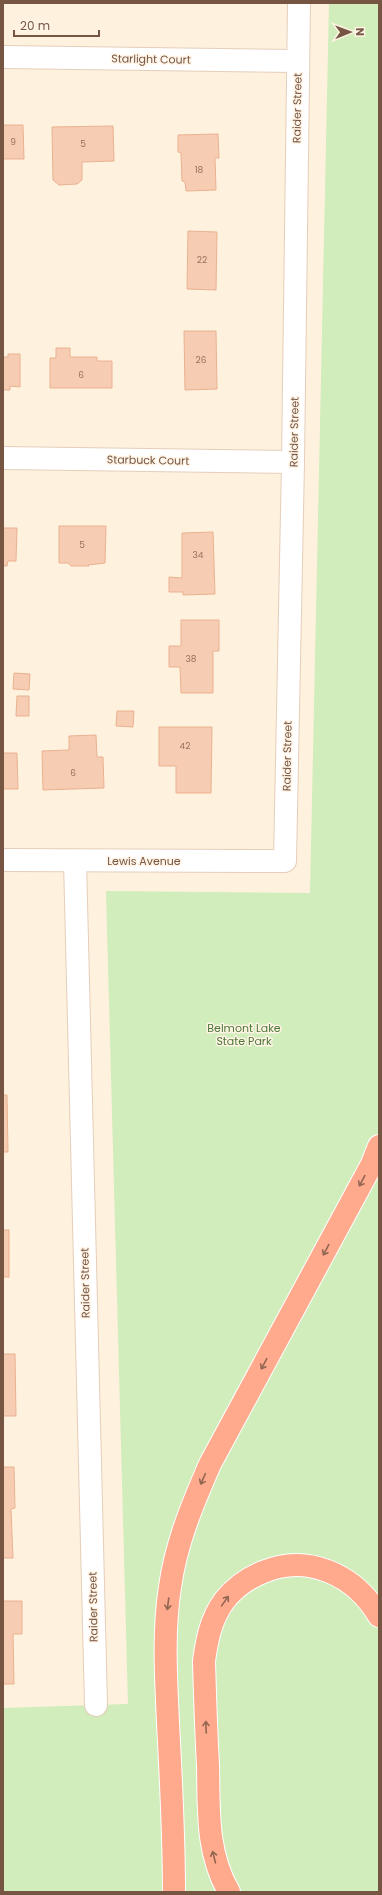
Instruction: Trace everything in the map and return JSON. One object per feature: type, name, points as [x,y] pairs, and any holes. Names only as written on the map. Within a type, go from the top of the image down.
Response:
[{"type":"highway","points":[[174,1892],[166,1635],[170,1586],[182,1536],[189,1512],[210,1464],[372,1164],[379,1146]]},
{"type":"highway","points":[[230,1892],[217,1869],[213,1854],[210,1823],[204,1661],[208,1635],[218,1611],[233,1590],[257,1574],[278,1567],[297,1565],[321,1568],[346,1579],[366,1596],[379,1616]]},
{"type":"highway","points":[[164,1892],[174,1866]]},
{"type":"street","name":"Raider Street","points":[[285,861],[293,462],[299,3]]},
{"type":"street","name":"Starlight Court","points":[[3,57],[298,61]]},
{"type":"street","name":"Starbuck Court","points":[[3,458],[293,462]]},
{"type":"street","name":"Lewis Avenue","points":[[3,860],[285,861]]},
{"type":"street","name":"Raider Street","points":[[75,861],[96,1705]]},
{"type":"green space","name":"Belmont Lake State Park","points":[[329,3],[379,3],[379,1892],[3,1892],[3,1708],[128,1704],[106,891],[310,893]]},
{"type":"building","points":[[3,125],[23,125],[24,159],[3,159]]},
{"type":"building","points":[[113,126],[114,161],[82,162],[82,180],[77,184],[59,185],[53,180],[52,127]]},
{"type":"building","points":[[218,134],[219,158],[215,158],[216,190],[186,191],[185,182],[182,181],[181,153],[178,152],[178,135]]},
{"type":"building","points":[[188,231],[217,232],[216,290],[187,289]]},
{"type":"building","points":[[184,331],[216,331],[217,389],[185,390]]},
{"type":"building","points":[[56,348],[70,348],[70,357],[97,357],[97,361],[112,361],[112,388],[50,388],[50,358],[56,358]]},
{"type":"building","points":[[8,354],[20,354],[20,387],[10,386],[10,390],[3,390],[3,357],[8,357]]},
{"type":"building","points":[[59,526],[106,526],[105,563],[88,565],[89,566],[71,566],[68,563],[59,563]]},
{"type":"building","points":[[3,528],[17,528],[16,561],[8,561],[7,566],[3,566]]},
{"type":"building","points":[[213,532],[215,594],[183,595],[183,592],[169,592],[169,577],[182,578],[182,533]]},
{"type":"building","points":[[181,620],[219,620],[219,651],[213,651],[213,693],[181,693],[180,667],[169,667],[169,646],[181,646]]},
{"type":"building","points":[[14,673],[30,674],[29,690],[13,689]]},
{"type":"building","points":[[17,696],[29,696],[29,716],[16,716]]},
{"type":"building","points":[[117,711],[134,711],[133,727],[116,726]]},
{"type":"building","points":[[159,727],[212,727],[211,793],[176,793],[176,766],[159,766]]},
{"type":"building","points":[[96,735],[97,757],[103,757],[104,788],[43,790],[42,751],[69,750],[69,736]]},
{"type":"building","points":[[3,753],[17,753],[18,789],[3,789]]},
{"type":"building","points":[[3,1095],[7,1095],[8,1152],[3,1152]]},
{"type":"building","points":[[3,1230],[9,1230],[9,1277],[3,1277]]},
{"type":"building","points":[[3,1354],[15,1354],[16,1416],[3,1416]]},
{"type":"building","points":[[3,1467],[14,1467],[15,1508],[11,1509],[13,1558],[3,1558]]},
{"type":"building","points":[[3,1601],[22,1601],[22,1634],[13,1634],[14,1684],[3,1684]]}]
